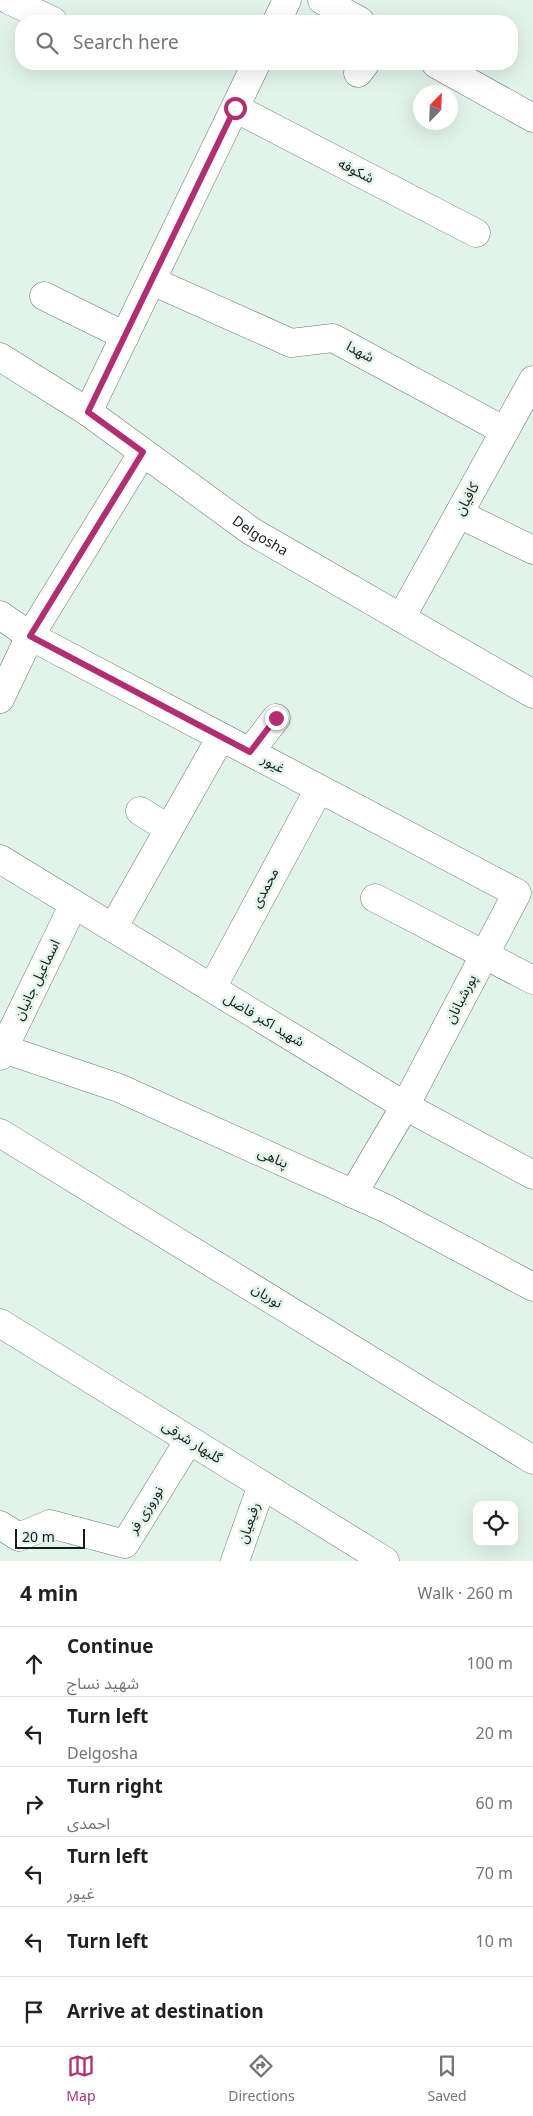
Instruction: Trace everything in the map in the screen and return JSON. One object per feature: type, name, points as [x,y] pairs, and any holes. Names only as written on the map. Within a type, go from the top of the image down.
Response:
[{"type":"street","points":[[9,0],[40,15]]},
{"type":"street","points":[[280,15],[287,0]]},
{"type":"street","points":[[322,0],[349,15]]},
{"type":"street","points":[[88,412],[253,70]]},
{"type":"street","points":[[447,70],[533,118]]},
{"type":"street","name":"شکوفه","points":[[235,108],[476,233]]},
{"type":"street","name":"شهدا","points":[[152,281],[291,343],[333,338],[505,431]]},
{"type":"street","points":[[44,296],[125,336]]},
{"type":"street","name":"Delgosha","points":[[0,357],[88,412],[251,531],[533,694]]},
{"type":"street","name":"کافیان","points":[[401,618],[533,380]]},
{"type":"street","points":[[0,699],[30,636],[143,452]]},
{"type":"street","points":[[459,514],[533,550]]},
{"type":"street","name":"غیور","points":[[0,615],[30,636],[516,893]]},
{"type":"street","points":[[250,752],[276,718]]},
{"type":"street","points":[[112,928],[221,737]]},
{"type":"street","name":"محمدی","points":[[212,988],[319,789]]},
{"type":"street","points":[[140,811],[169,828]]},
{"type":"street","name":"شهید اکبر فاضل","points":[[0,859],[405,1106],[533,1175]]},
{"type":"street","name":"پورشبانان","points":[[353,1194],[405,1106],[516,893]]},
{"type":"street","points":[[375,898],[533,980]]},
{"type":"street","name":"اسماعیل جانیان","points":[[2,1053],[74,904]]},
{"type":"street","name":"پناهی","points":[[2,1053],[119,1088],[387,1209],[530,1279]]},
{"type":"street","name":"نوریان","points":[[0,1133],[533,1460]]},
{"type":"street","name":"گلبهار شرقی","points":[[0,1323],[385,1561]]},
{"type":"street","name":"نوروزی فر","points":[[0,1525],[19,1537],[50,1524],[125,1544],[189,1440]]},
{"type":"street","name":"رفیعیان","points":[[235,1561],[262,1485]]},
{"type":"route","points":[[235,108],[88,412],[143,452],[30,636],[250,752],[276,718]]}]
